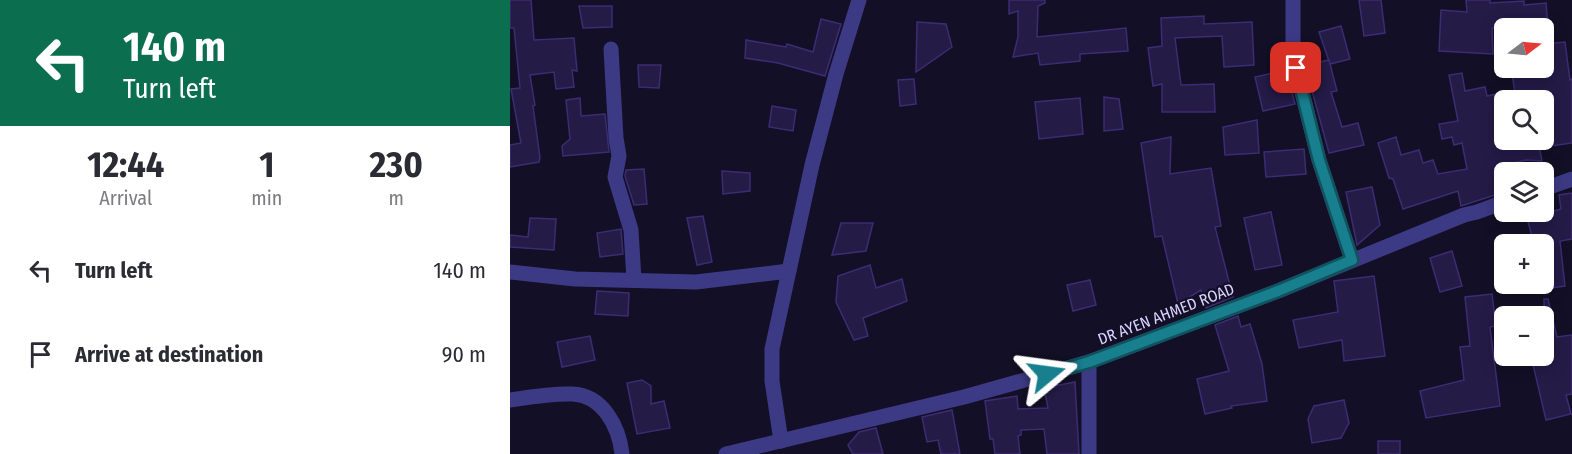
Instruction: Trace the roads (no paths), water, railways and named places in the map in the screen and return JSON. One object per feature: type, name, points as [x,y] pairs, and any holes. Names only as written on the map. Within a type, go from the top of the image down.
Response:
[{"type":"street","points":[[781,441],[772,381],[772,349],[812,165],[836,74],[859,0]]},
{"type":"street","points":[[1293,0],[1293,51],[1298,77],[1319,160],[1352,260]]},
{"type":"street","points":[[611,49],[619,156],[615,177],[631,230],[634,280]]},
{"type":"street","points":[[1554,185],[1572,179]]},
{"type":"street","name":"DR AYEN AHMED ROAD","points":[[726,454],[964,397],[1089,362],[1278,291],[1464,215],[1494,206]]},
{"type":"street","points":[[510,272],[575,279],[696,282],[789,271]]},
{"type":"street","points":[[1089,362],[1089,454]]},
{"type":"street","points":[[510,400],[573,394],[591,400],[609,414],[621,437],[622,454]]}]
